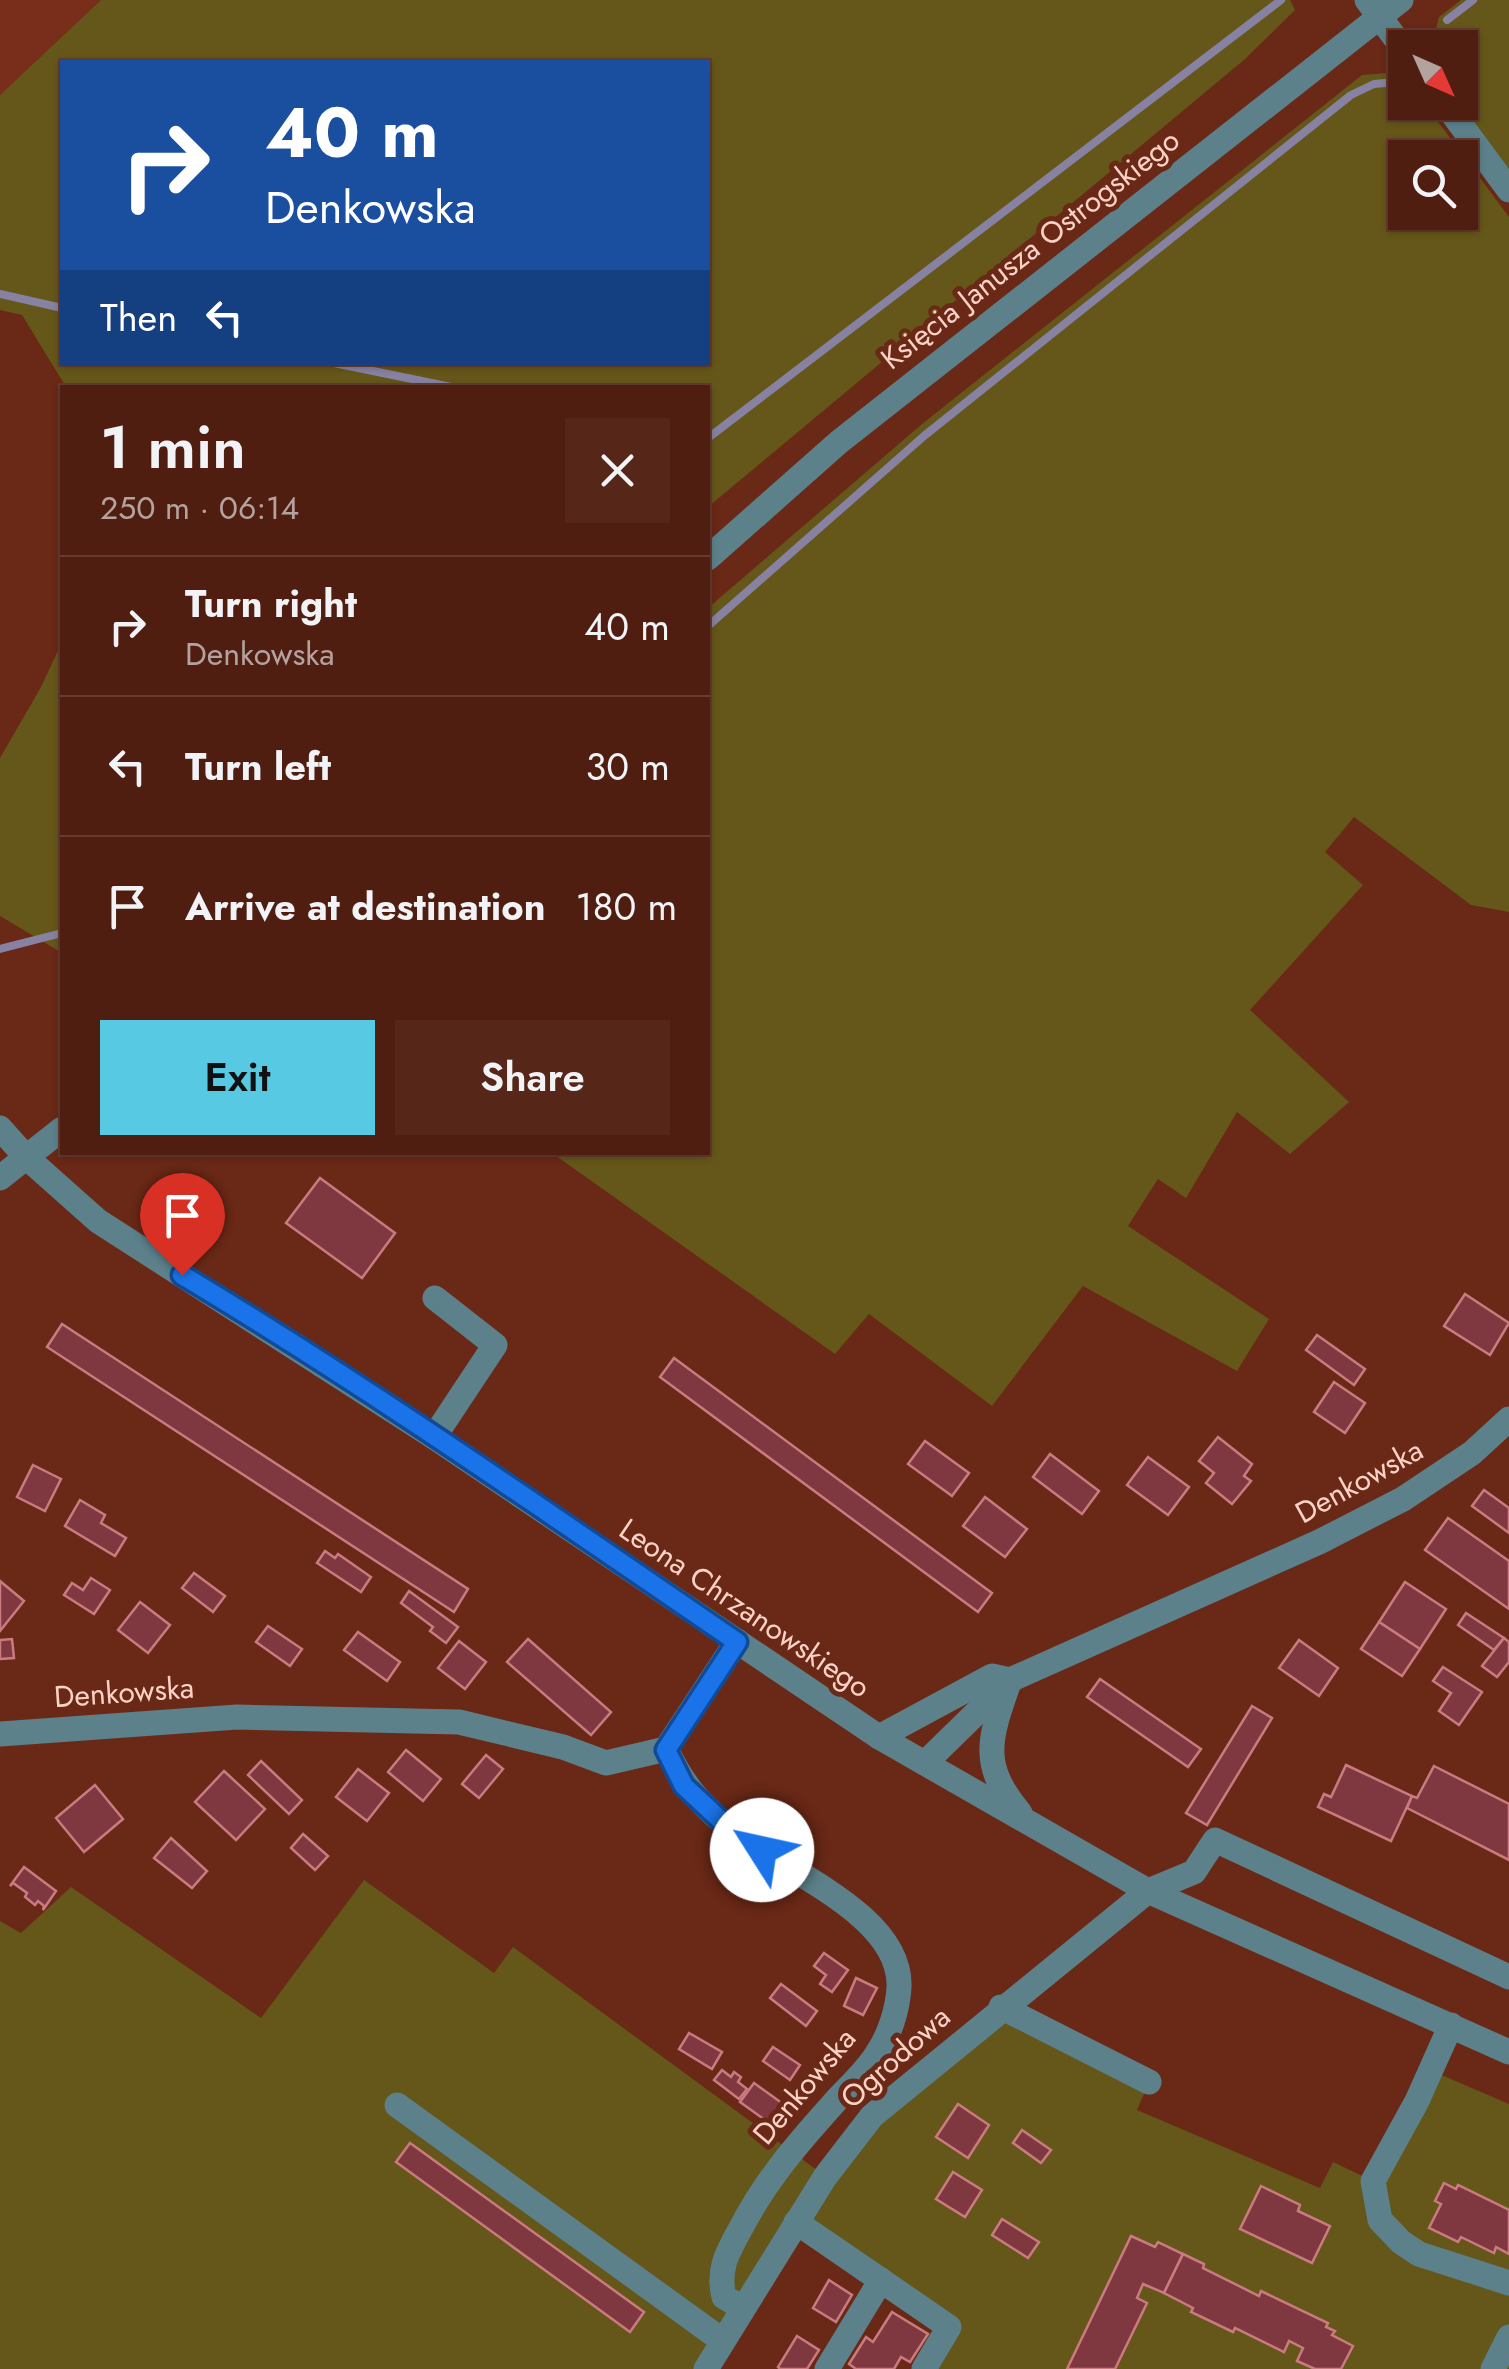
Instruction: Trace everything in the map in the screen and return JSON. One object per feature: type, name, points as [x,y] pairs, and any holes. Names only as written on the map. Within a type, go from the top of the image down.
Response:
[{"type":"street","name":"Księcia Janusza Ostrogskiego","points":[[710,556],[839,442],[1224,136],[1373,9],[1401,0]]},
{"type":"street","points":[[1373,9],[1389,30]]},
{"type":"street","points":[[1457,120],[1509,190]]},
{"type":"street","name":"Leona Chrzanowskiego","points":[[0,1128],[26,1157],[98,1220],[149,1256],[247,1314],[434,1437],[879,1737],[1148,1891],[1509,2052]]},
{"type":"street","points":[[0,1178],[60,1131]]},
{"type":"street","points":[[434,1437],[495,1346],[435,1298]]},
{"type":"street","name":"Denkowska","points":[[925,1763],[1010,1680],[1319,1542],[1403,1499],[1472,1452],[1509,1419]]},
{"type":"street","points":[[666,1750],[737,1642]]},
{"type":"street","name":"Denkowska","points":[[879,1737],[992,1676],[1010,1680]]},
{"type":"street","points":[[1010,1680],[990,1739],[990,1753],[1002,1792],[1030,1825]]},
{"type":"street","name":"Denkowska","points":[[0,1734],[237,1717],[459,1722],[563,1747],[606,1763],[666,1750],[684,1786],[729,1828],[860,1914],[894,1958],[899,1985],[893,2019],[878,2053],[783,2160],[750,2210],[723,2262],[719,2278],[724,2297],[742,2308]]},
{"type":"street","name":"Ogrodowa","points":[[706,2369],[825,2176],[872,2116],[1148,1891],[1194,1872],[1215,1840],[1509,1977]]},
{"type":"street","points":[[1001,2007],[1150,2082]]},
{"type":"street","points":[[1451,2024],[1418,2101],[1374,2181],[1380,2220],[1419,2254],[1509,2283]]},
{"type":"street","points":[[397,2105],[724,2341]]},
{"type":"street","points":[[796,2222],[949,2326],[924,2369]]},
{"type":"street","points":[[827,2369],[881,2280]]},
{"type":"street","points":[[1494,2369],[1509,2337]]},
{"type":"shaded area","points":[[0,0],[101,0],[0,95]]},
{"type":"shaded area","points":[[101,0],[1290,0],[1295,10],[1245,59],[710,505],[710,385],[65,385],[22,315],[0,310],[0,95]]},
{"type":"shaded area","points":[[1461,0],[1509,0],[1509,173],[1468,120],[1478,120],[1478,30],[1436,30],[1439,17]]},
{"type":"shaded area","points":[[1388,73],[1388,120],[1437,120],[1452,140],[1388,140],[1388,230],[1478,230],[1478,175],[1509,217],[1509,912],[1471,905],[1354,817],[1325,852],[1363,885],[1250,1010],[1349,1102],[1290,1154],[1237,1112],[1186,1198],[1158,1179],[1128,1226],[1269,1319],[1237,1371],[1083,1286],[992,1406],[869,1314],[835,1354],[555,1155],[710,1155],[710,606],[922,424],[1362,75]]},
{"type":"shaded area","points":[[60,646],[60,952],[0,916],[0,758]]},
{"type":"shaded area","points":[[364,1880],[494,1973],[513,1947],[825,2176],[1001,2007],[1149,2082],[1137,2110],[1320,2188],[1333,2162],[1373,2181],[1430,2070],[1509,2104],[1509,2369],[924,2369],[948,2326],[796,2223],[706,2369],[0,2369],[0,1921],[21,1933],[71,1887],[261,2018]]},
{"type":"building","points":[[320,1178],[395,1233],[362,1278],[286,1223]]},
{"type":"building","points":[[1465,1294],[1509,1323],[1490,1355],[1444,1326]]},
{"type":"building","points":[[62,1324],[468,1589],[454,1612],[47,1347]]},
{"type":"building","points":[[1317,1335],[1365,1369],[1354,1385],[1306,1350]]},
{"type":"building","points":[[674,1358],[992,1593],[978,1612],[660,1377]]},
{"type":"building","points":[[1334,1382],[1365,1403],[1345,1433],[1314,1412]]},
{"type":"building","points":[[1218,1437],[1252,1464],[1244,1476],[1251,1481],[1232,1504],[1206,1483],[1214,1473],[1199,1461]]},
{"type":"building","points":[[925,1441],[969,1473],[952,1496],[908,1464]]},
{"type":"building","points":[[1050,1454],[1099,1491],[1082,1514],[1033,1477]]},
{"type":"building","points":[[1148,1457],[1189,1487],[1168,1515],[1127,1485]]},
{"type":"building","points":[[33,1465],[61,1479],[45,1511],[17,1497]]},
{"type":"building","points":[[1484,1490],[1509,1508],[1509,1533],[1472,1506]]},
{"type":"building","points":[[985,1497],[1027,1529],[1005,1557],[963,1526]]},
{"type":"building","points":[[80,1500],[105,1515],[101,1523],[126,1538],[115,1556],[65,1526]]},
{"type":"building","points":[[1448,1518],[1509,1561],[1509,1609],[1425,1550]]},
{"type":"building","points":[[325,1551],[335,1558],[338,1554],[371,1577],[361,1592],[317,1563]]},
{"type":"building","points":[[194,1573],[225,1596],[213,1612],[182,1588]]},
{"type":"building","points":[[91,1578],[110,1590],[94,1614],[64,1595],[72,1583],[83,1590]]},
{"type":"building","points":[[0,1581],[24,1601],[0,1631]]},
{"type":"building","points":[[1405,1582],[1446,1609],[1420,1649],[1379,1622]]},
{"type":"building","points":[[409,1591],[458,1627],[446,1643],[430,1631],[433,1627],[401,1603]]},
{"type":"building","points":[[140,1602],[170,1625],[148,1653],[118,1630]]},
{"type":"building","points":[[1466,1613],[1504,1638],[1494,1650],[1458,1625]]},
{"type":"building","points":[[1379,1622],[1420,1649],[1402,1676],[1361,1649]]},
{"type":"building","points":[[268,1626],[302,1649],[290,1666],[256,1642]]},
{"type":"building","points":[[358,1632],[400,1662],[387,1681],[344,1650]]},
{"type":"building","points":[[1504,1638],[1509,1642],[1509,1662],[1497,1677],[1482,1666]]},
{"type":"building","points":[[12,1639],[14,1658],[0,1659],[0,1640]]},
{"type":"building","points":[[528,1639],[611,1712],[591,1735],[507,1662]]},
{"type":"building","points":[[1299,1640],[1338,1668],[1319,1696],[1279,1668]]},
{"type":"building","points":[[459,1641],[486,1662],[465,1689],[438,1668]]},
{"type":"building","points":[[1443,1667],[1482,1692],[1459,1725],[1439,1711],[1451,1693],[1433,1681]]},
{"type":"building","points":[[1100,1679],[1201,1749],[1188,1767],[1087,1697]]},
{"type":"building","points":[[1252,1706],[1272,1718],[1207,1825],[1186,1813]]},
{"type":"building","points":[[406,1750],[441,1779],[423,1801],[388,1772]]},
{"type":"building","points":[[486,1755],[503,1769],[479,1798],[462,1784]]},
{"type":"building","points":[[261,1761],[302,1800],[289,1814],[248,1775]]},
{"type":"building","points":[[1346,1765],[1412,1796],[1391,1841],[1318,1807],[1324,1794],[1331,1797]]},
{"type":"building","points":[[1434,1766],[1509,1804],[1509,1860],[1407,1808],[1412,1796],[1417,1798]]},
{"type":"building","points":[[358,1769],[389,1793],[367,1821],[336,1797]]},
{"type":"building","points":[[224,1771],[265,1809],[236,1840],[195,1802]]},
{"type":"building","points":[[95,1785],[123,1819],[84,1852],[56,1818]]},
{"type":"building","points":[[303,1834],[328,1856],[315,1870],[291,1848]]},
{"type":"building","points":[[171,1838],[207,1871],[192,1888],[154,1858]]},
{"type":"building","points":[[24,1867],[56,1891],[43,1910],[38,1901],[35,1905],[25,1897],[27,1893],[13,1883],[10,1886]]},
{"type":"building","points":[[824,1953],[848,1970],[832,1992],[820,1984],[826,1975],[814,1966]]},
{"type":"building","points":[[856,1978],[877,1988],[863,2015],[844,2006]]},
{"type":"building","points":[[781,1984],[817,2011],[806,2026],[770,1998]]},
{"type":"building","points":[[689,2033],[722,2052],[712,2069],[679,2049]]},
{"type":"building","points":[[773,2047],[800,2065],[790,2080],[763,2061]]},
{"type":"building","points":[[722,2070],[731,2077],[734,2072],[741,2077],[738,2082],[747,2089],[739,2099],[714,2080]]},
{"type":"building","points":[[754,2083],[786,2106],[772,2125],[740,2102]]},
{"type":"building","points":[[958,2104],[989,2125],[968,2158],[936,2137]]},
{"type":"building","points":[[1022,2130],[1051,2150],[1041,2163],[1013,2143]]},
{"type":"building","points":[[410,2143],[644,2312],[630,2332],[396,2162]]},
{"type":"building","points":[[953,2172],[982,2190],[965,2217],[936,2199]]},
{"type":"building","points":[[1444,2183],[1456,2189],[1458,2185],[1509,2210],[1509,2254],[1496,2247],[1494,2253],[1461,2237],[1458,2242],[1429,2228],[1441,2204],[1435,2201]]},
{"type":"building","points":[[1261,2186],[1300,2205],[1298,2211],[1330,2226],[1312,2263],[1240,2229]]},
{"type":"building","points":[[1002,2219],[1039,2242],[1028,2258],[992,2235]]},
{"type":"building","points":[[1131,2236],[1155,2247],[1158,2242],[1183,2254],[1164,2293],[1143,2284],[1137,2298],[1147,2303],[1115,2369],[1067,2369]]},
{"type":"building","points":[[1183,2254],[1259,2296],[1261,2291],[1328,2323],[1326,2327],[1335,2331],[1332,2335],[1353,2346],[1341,2369],[1315,2369],[1297,2361],[1303,2348],[1289,2341],[1284,2352],[1235,2328],[1233,2332],[1191,2312],[1193,2308],[1164,2293]]},
{"type":"building","points":[[829,2280],[852,2295],[836,2322],[813,2308]]},
{"type":"building","points":[[892,2312],[928,2334],[910,2362],[901,2357],[894,2369],[856,2369],[849,2364],[866,2337],[873,2342]]},
{"type":"building","points":[[797,2336],[819,2350],[807,2369],[780,2369],[778,2367]]},
{"type":"waterway","points":[[710,436],[1281,0]]},
{"type":"waterway","points":[[1447,20],[1473,0]]},
{"type":"waterway","points":[[710,624],[924,436],[1351,95],[1374,84],[1388,83]]},
{"type":"waterway","points":[[0,294],[60,308]]},
{"type":"waterway","points":[[344,365],[441,385]]},
{"type":"waterway","points":[[0,949],[60,934]]},
{"type":"route","points":[[182,1275],[434,1437],[737,1642],[666,1750],[684,1786],[729,1828],[762,1850]]}]
